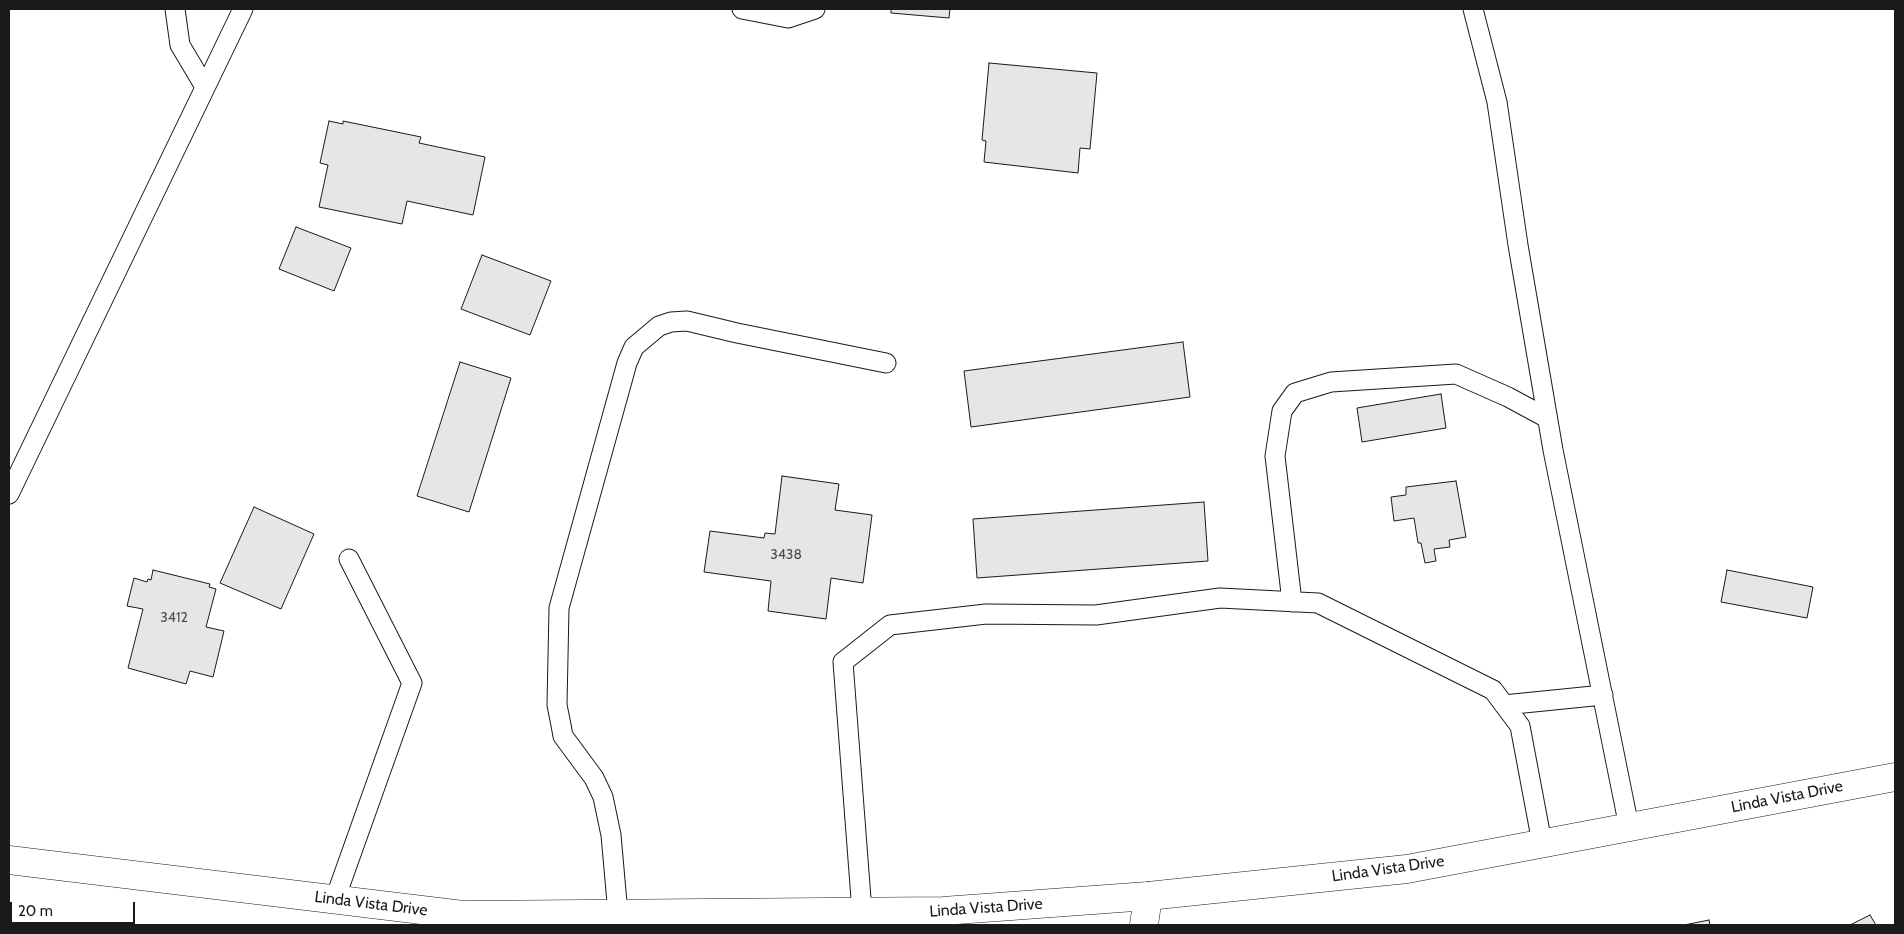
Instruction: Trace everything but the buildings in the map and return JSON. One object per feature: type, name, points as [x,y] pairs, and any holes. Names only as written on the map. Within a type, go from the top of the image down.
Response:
[{"type":"street","name":"Linda Vista Drive","points":[[9,860],[463,914],[943,911],[1148,896],[1407,869],[1895,777]]},
{"type":"street","points":[[1144,925],[1148,896]]},
{"type":"lane","points":[[175,9],[180,45],[205,87]]},
{"type":"lane","points":[[9,494],[243,9]]},
{"type":"lane","points":[[742,9],[788,18],[815,9]]},
{"type":"lane","points":[[1473,9],[1498,102],[1518,245],[1553,450],[1630,827]]},
{"type":"lane","points":[[618,914],[611,835],[603,796],[594,778],[563,736],[557,705],[559,608],[627,363],[634,348],[659,326],[671,322],[687,321],[886,363]]},
{"type":"lane","points":[[1292,602],[1275,456],[1282,411],[1295,393],[1331,382],[1456,374],[1508,397],[1548,418]]},
{"type":"lane","points":[[335,899],[412,683],[348,558]]},
{"type":"lane","points":[[862,912],[843,662],[890,625],[986,614],[1096,615],[1220,598],[1318,603],[1493,690],[1520,726],[1542,844]]},
{"type":"lane","points":[[1504,705],[1603,695]]}]
